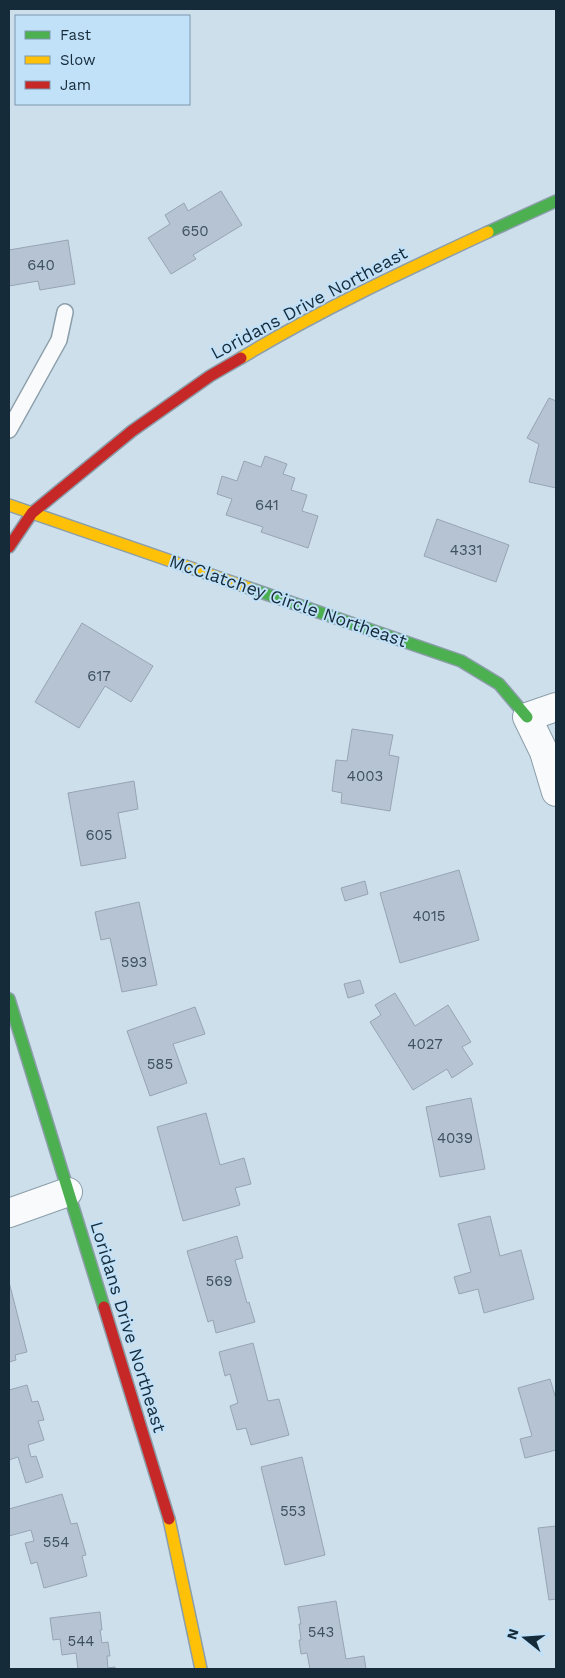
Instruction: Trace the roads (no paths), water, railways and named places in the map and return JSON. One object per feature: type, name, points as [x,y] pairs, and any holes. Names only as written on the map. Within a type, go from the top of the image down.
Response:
[{"type":"street","name":"Loridans Drive Northeast","points":[[9,547],[32,513],[132,431],[218,371],[275,337],[383,281],[556,200]]},
{"type":"street","name":"McClatchey Circle Northeast","points":[[9,505],[461,661],[499,684],[528,717],[544,752],[556,792]]},
{"type":"street","points":[[528,717],[556,707]]},
{"type":"street","name":"Loridans Drive Northeast","points":[[9,999],[170,1522],[201,1669]]},
{"type":"street","points":[[9,1213],[68,1192]]},
{"type":"lane","points":[[9,430],[59,340],[66,312]]}]
